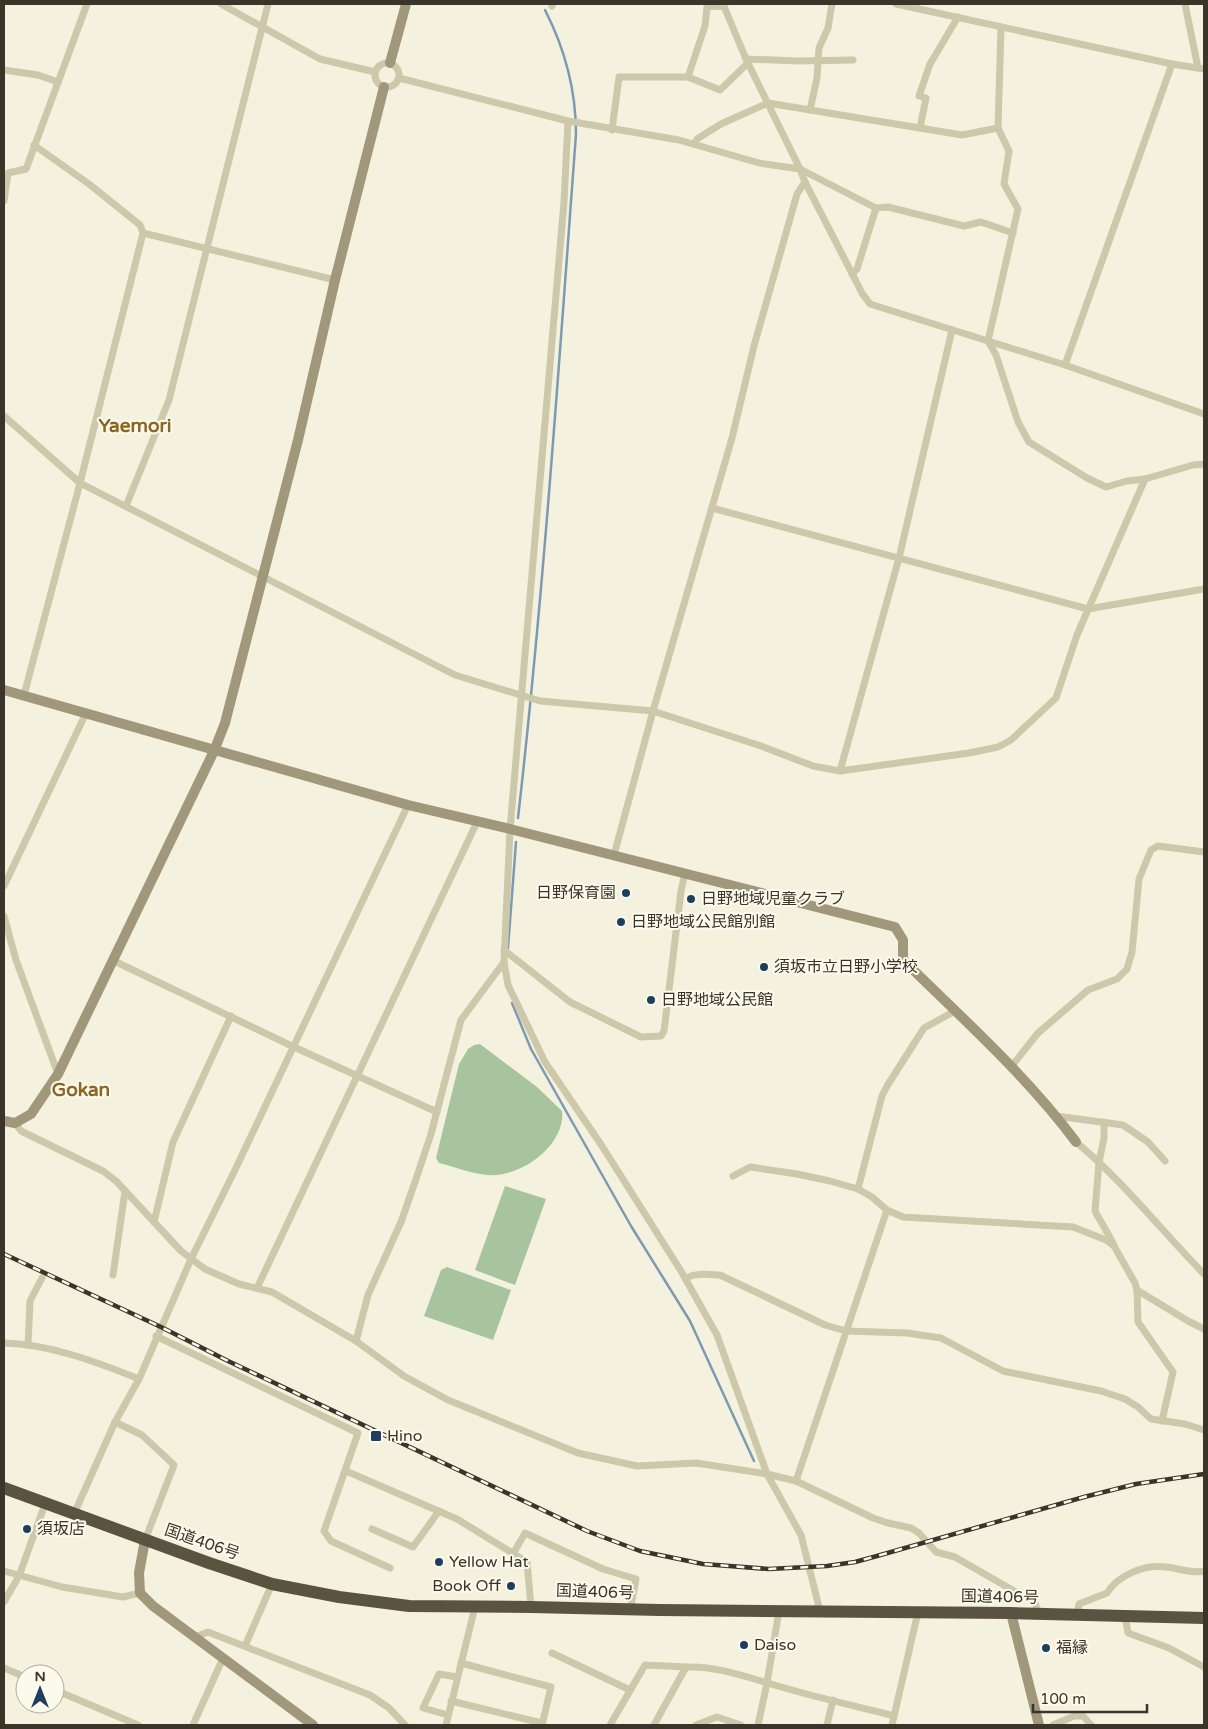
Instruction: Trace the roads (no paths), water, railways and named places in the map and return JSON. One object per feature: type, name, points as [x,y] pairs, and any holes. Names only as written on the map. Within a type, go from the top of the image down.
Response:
[{"type":"highway","name":"国道406号","points":[[4,1488],[272,1584],[409,1606],[1011,1613],[1204,1618]]},
{"type":"street","points":[[4,201],[6,170],[26,169],[87,4]]},
{"type":"street","points":[[221,4],[320,59],[375,72]]},
{"type":"street","points":[[126,506],[169,400],[268,4]]},
{"type":"street","points":[[390,63],[406,4]]},
{"type":"street","points":[[810,110],[817,78],[819,48],[828,28],[832,4]]},
{"type":"street","points":[[896,4],[1172,64],[1201,68],[1185,4]]},
{"type":"street","points":[[688,77],[704,26],[707,7],[724,5],[747,61],[800,168],[805,182],[852,274],[870,304],[1065,365],[1204,414]]},
{"type":"street","points":[[920,128],[926,98],[919,96],[930,64],[958,18]]},
{"type":"street","points":[[1001,28],[998,128],[1009,151],[1004,184],[1018,209],[988,341],[996,355],[1018,422],[1029,442],[1087,478],[1106,486],[1146,479],[1194,465],[1204,464]]},
{"type":"street","points":[[612,130],[619,77],[688,77],[720,90],[747,61],[853,60]]},
{"type":"street","points":[[390,63],[398,70],[399,78],[391,87],[384,87],[377,82],[375,72],[381,64],[390,63]]},
{"type":"street","points":[[1065,365],[1172,64]]},
{"type":"street","points":[[4,70],[38,75],[58,82]]},
{"type":"street","points":[[399,78],[568,122],[679,140],[759,162],[800,168],[876,208],[888,207],[964,226],[981,222],[1013,233]]},
{"type":"street","points":[[4,1121],[15,1123],[31,1114],[58,1074],[214,751],[225,723],[298,440],[335,280],[384,87]]},
{"type":"street","points":[[694,144],[697,139],[721,124],[768,103],[962,135],[998,128]]},
{"type":"street","points":[[568,122],[564,202],[523,696],[510,829],[504,962],[508,985],[545,1062],[602,1146],[685,1278],[717,1335],[767,1474],[801,1535],[820,1611]]},
{"type":"street","points":[[24,695],[143,233],[140,226],[89,184],[34,145]]},
{"type":"street","points":[[614,855],[653,711],[732,438],[754,346],[798,194],[805,182]]},
{"type":"street","points":[[852,274],[857,269],[876,208]]},
{"type":"street","points":[[143,233],[335,280]]},
{"type":"street","points":[[840,772],[900,558],[952,330]]},
{"type":"street","points":[[4,416],[80,483],[455,675],[534,699],[568,705],[653,711],[761,746],[813,766],[840,772],[998,747],[1011,740],[1056,698],[1088,608],[1146,479]]},
{"type":"street","points":[[712,508],[1088,608],[1204,589]]},
{"type":"street","points":[[4,690],[408,805],[896,927],[903,940],[903,960],[1011,1068],[1056,1116],[1076,1142],[1099,1162],[1204,1274]]},
{"type":"street","points":[[4,886],[86,713]]},
{"type":"street","points":[[74,1514],[115,1422],[138,1379],[191,1259],[408,805]]},
{"type":"street","points":[[257,1288],[477,822]]},
{"type":"street","points":[[1011,1068],[1038,1033],[1088,990],[1117,979],[1127,970],[1132,952],[1139,879],[1151,850],[1158,846],[1204,852]]},
{"type":"street","points":[[504,950],[570,1002],[641,1037],[661,1036],[664,1031],[681,891],[685,874]]},
{"type":"street","points":[[4,916],[16,960],[58,1074]]},
{"type":"street","points":[[112,960],[437,1112]]},
{"type":"street","points":[[356,1341],[368,1295],[401,1222],[415,1182],[437,1112],[461,1020],[487,982],[504,962]]},
{"type":"street","points":[[858,1189],[882,1096],[887,1086],[924,1028],[955,1011]]},
{"type":"street","points":[[154,1222],[173,1142],[231,1016]]},
{"type":"street","points":[[1056,1116],[1123,1125],[1148,1142],[1165,1160]]},
{"type":"street","points":[[1104,1122],[1104,1138],[1099,1162],[1095,1211],[1136,1283],[1138,1322],[1173,1372],[1162,1421]]},
{"type":"street","points":[[15,1123],[21,1131],[103,1172],[116,1181],[154,1222],[191,1259],[205,1270],[239,1284],[272,1292],[356,1341],[404,1376],[448,1400],[578,1454],[637,1466],[696,1463],[767,1474],[796,1481],[873,1518],[911,1528],[919,1533],[936,1552],[955,1557],[1035,1604],[1039,1614]]},
{"type":"street","points":[[733,1176],[750,1167],[797,1174],[858,1189],[888,1210],[903,1217],[1073,1227],[1106,1240],[1114,1246]]},
{"type":"street","points":[[113,1275],[125,1191]]},
{"type":"street","points":[[796,1481],[888,1210]]},
{"type":"street","points":[[685,1278],[692,1275],[720,1275],[809,1318],[846,1331],[907,1333],[941,1338],[1003,1371],[1114,1395],[1138,1408],[1151,1419],[1185,1424],[1204,1430]]},
{"type":"street","points":[[28,1345],[30,1301],[42,1278]]},
{"type":"street","points":[[1137,1290],[1204,1329]]},
{"type":"street","points":[[156,1336],[358,1433],[324,1531],[331,1541],[390,1568]]},
{"type":"street","points":[[4,1343],[28,1345],[96,1361],[138,1379]]},
{"type":"street","points":[[115,1422],[142,1435],[174,1465],[145,1540],[139,1573],[140,1593],[153,1606],[313,1725]]},
{"type":"street","points":[[346,1471],[457,1519],[527,1562],[531,1607]]},
{"type":"street","points":[[4,1602],[19,1576],[46,1504]]},
{"type":"street","points":[[372,1529],[413,1547],[439,1511]]},
{"type":"street","points":[[513,1554],[525,1533],[603,1569],[636,1579],[630,1610]]},
{"type":"street","points":[[1076,1614],[1079,1604],[1107,1594],[1111,1587],[1125,1576],[1146,1568],[1164,1566],[1196,1573],[1204,1572]]},
{"type":"street","points":[[4,1572],[62,1587],[123,1597],[140,1593]]},
{"type":"street","points":[[245,1646],[272,1584]]},
{"type":"street","points":[[446,1725],[475,1607]]},
{"type":"street","points":[[758,1725],[768,1683],[779,1611]]},
{"type":"street","points":[[892,1725],[918,1612]]},
{"type":"street","points":[[1011,1613],[1039,1725]]},
{"type":"street","points":[[1126,1616],[1128,1633],[1169,1648],[1204,1667]]},
{"type":"street","points":[[195,1637],[208,1632],[370,1695],[389,1708],[405,1725]]},
{"type":"street","points":[[552,1653],[630,1690]]},
{"type":"street","points":[[193,1725],[223,1658]]},
{"type":"street","points":[[451,1701],[542,1724],[551,1686],[461,1663]]},
{"type":"street","points":[[610,1725],[645,1665],[703,1666],[724,1670],[894,1716]]},
{"type":"street","points":[[654,1725],[686,1667]]},
{"type":"street","points":[[448,1715],[423,1708],[439,1674],[457,1677]]},
{"type":"street","points":[[65,1694],[138,1725]]},
{"type":"street","points":[[827,1725],[833,1700]]},
{"type":"street","points":[[1053,1725],[1074,1716],[1083,1716],[1092,1725]]},
{"type":"street","points":[[696,1725],[717,1717],[741,1725]]},
{"type":"waterway","points":[[518,818],[543,562],[576,134],[574,102],[568,70],[564,55],[545,10]]},
{"type":"waterway","points":[[508,948],[516,842]]},
{"type":"waterway","points":[[512,1003],[531,1049],[631,1226],[690,1321],[754,1461]]},
{"type":"railway","points":[[4,1254],[587,1531],[640,1551],[703,1564],[769,1569],[827,1566],[855,1562],[1084,1497],[1136,1484],[1204,1474]]},
{"type":"place","name":"日野保育園","points":[[626,893]]},
{"type":"place","name":"日野地域児童クラブ","points":[[691,899]]},
{"type":"place","name":"日野地域公民館別館","points":[[621,922]]},
{"type":"place","name":"須坂市立日野小学校","points":[[764,967]]},
{"type":"place","name":"日野地域公民館","points":[[651,1000]]},
{"type":"place","name":"Hino","points":[[376,1436]]},
{"type":"place","name":"須坂店","points":[[27,1529]]},
{"type":"place","name":"Yellow Hat","points":[[439,1562]]},
{"type":"place","name":"Book Off","points":[[511,1586]]},
{"type":"place","name":"Daiso","points":[[744,1645]]},
{"type":"place","name":"福縁","points":[[1046,1648]]},
{"type":"district","name":"Yaemori","points":[[135,426]]},
{"type":"district","name":"Gokan","points":[[81,1090]]}]
